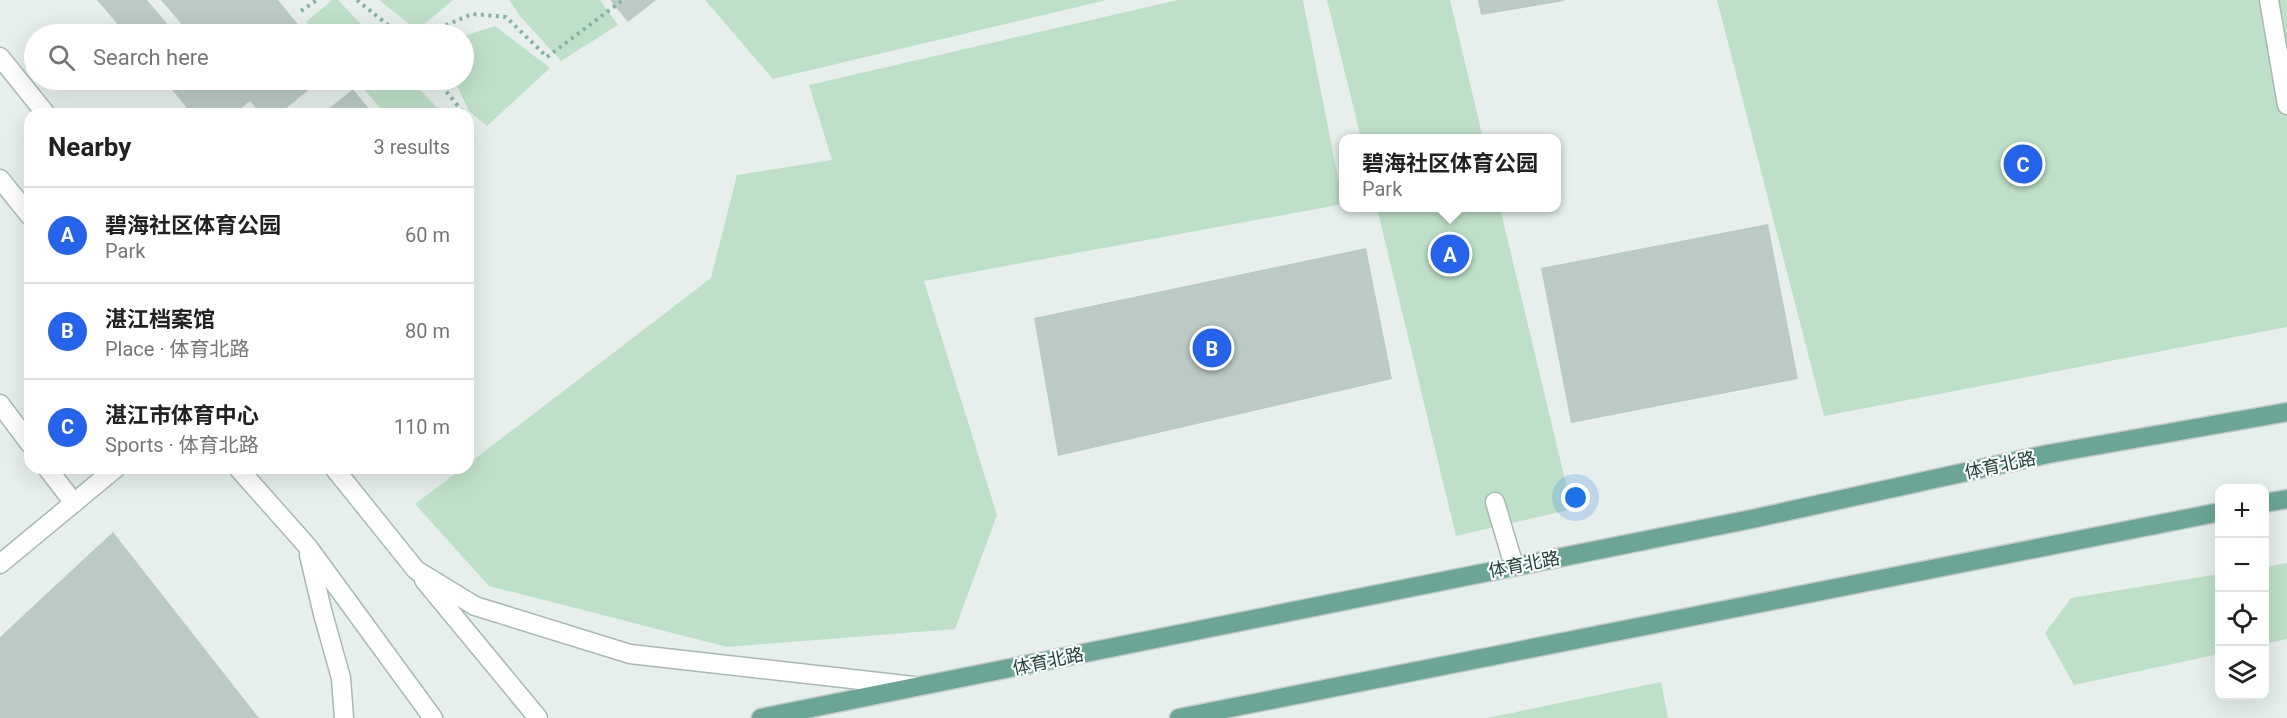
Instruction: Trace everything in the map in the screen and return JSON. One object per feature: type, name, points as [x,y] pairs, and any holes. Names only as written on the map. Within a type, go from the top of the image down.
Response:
[{"type":"main road","name":"体育北路","points":[[761,718],[1752,519],[2048,454],[2287,412]]},
{"type":"main road","points":[[2269,502],[2287,499]]},
{"type":"main road","points":[[1179,718],[2215,513]]},
{"type":"street","points":[[2269,0],[2287,105]]},
{"type":"street","points":[[0,57],[24,87]]},
{"type":"street","points":[[27,90],[41,108]]},
{"type":"street","points":[[0,179],[24,209]]},
{"type":"street","points":[[2,411],[24,437]]},
{"type":"street","points":[[52,474],[74,503]]},
{"type":"street","points":[[0,564],[109,474]]},
{"type":"street","points":[[243,474],[308,547],[433,718]]},
{"type":"street","points":[[339,474],[538,718]]},
{"type":"street","points":[[1495,502],[1514,566]]},
{"type":"street","points":[[308,547],[322,614],[341,678],[344,718]]},
{"type":"street","points":[[416,570],[475,606],[630,654],[922,687]]},
{"type":"path","points":[[301,11],[317,0]]},
{"type":"path","points":[[357,0],[387,24]]},
{"type":"path","points":[[448,24],[472,14],[506,17],[548,57],[623,0]]},
{"type":"path","points":[[445,90],[460,108]]},
{"type":"green space","points":[[332,0],[338,0],[361,24],[308,24],[306,22]]},
{"type":"green space","points":[[379,0],[453,0],[424,24],[409,24]]},
{"type":"green space","points":[[509,0],[600,0],[618,25],[561,61],[520,16]]},
{"type":"green space","points":[[705,0],[1107,0],[773,79]]},
{"type":"green space","points":[[1178,0],[1303,0],[1339,184],[1339,205],[924,281],[997,515],[955,629],[727,647],[489,586],[415,504],[455,474],[474,474],[474,459],[711,278],[737,175],[832,160],[809,85]]},
{"type":"green space","points":[[1327,0],[1450,0],[1482,134],[1360,134]]},
{"type":"green space","points":[[1717,0],[2287,0],[2287,327],[1824,416]]},
{"type":"green space","points":[[495,26],[550,68],[487,126],[474,115],[474,108],[468,108],[459,90],[474,90],[474,33]]},
{"type":"green space","points":[[365,90],[420,90],[437,108],[380,108]]},
{"type":"green space","points":[[1378,212],[1501,212],[1572,509],[1456,536]]},
{"type":"green space","points":[[2287,563],[2287,639],[2269,643],[2269,592],[2269,566]]},
{"type":"green space","points":[[2215,575],[2215,655],[2074,685],[2045,633],[2071,598]]},
{"type":"green space","points":[[1661,682],[1668,718],[1487,718]]},
{"type":"building","points":[[97,0],[147,0],[167,24],[117,24]]},
{"type":"building","points":[[161,0],[278,0],[298,24],[181,24]]},
{"type":"building","points":[[610,0],[656,0],[628,22]]},
{"type":"building","points":[[1478,0],[1564,0],[1564,1],[1481,15]]},
{"type":"building","points":[[172,90],[309,90],[286,108],[256,108],[250,101],[241,108],[187,108]]},
{"type":"building","points":[[354,90],[368,108],[329,108]]},
{"type":"building","points":[[1768,224],[1798,379],[1571,423],[1541,268]]},
{"type":"building","points":[[1366,248],[1392,379],[1058,456],[1034,318]]},
{"type":"building","points":[[113,532],[259,718],[0,718],[0,637]]},
{"type":"place","name":"湛江市体育中心","points":[[2023,164]]},
{"type":"place","name":"碧海社区体育公园","points":[[1450,254]]},
{"type":"place","name":"湛江档案馆","points":[[1212,348]]}]
